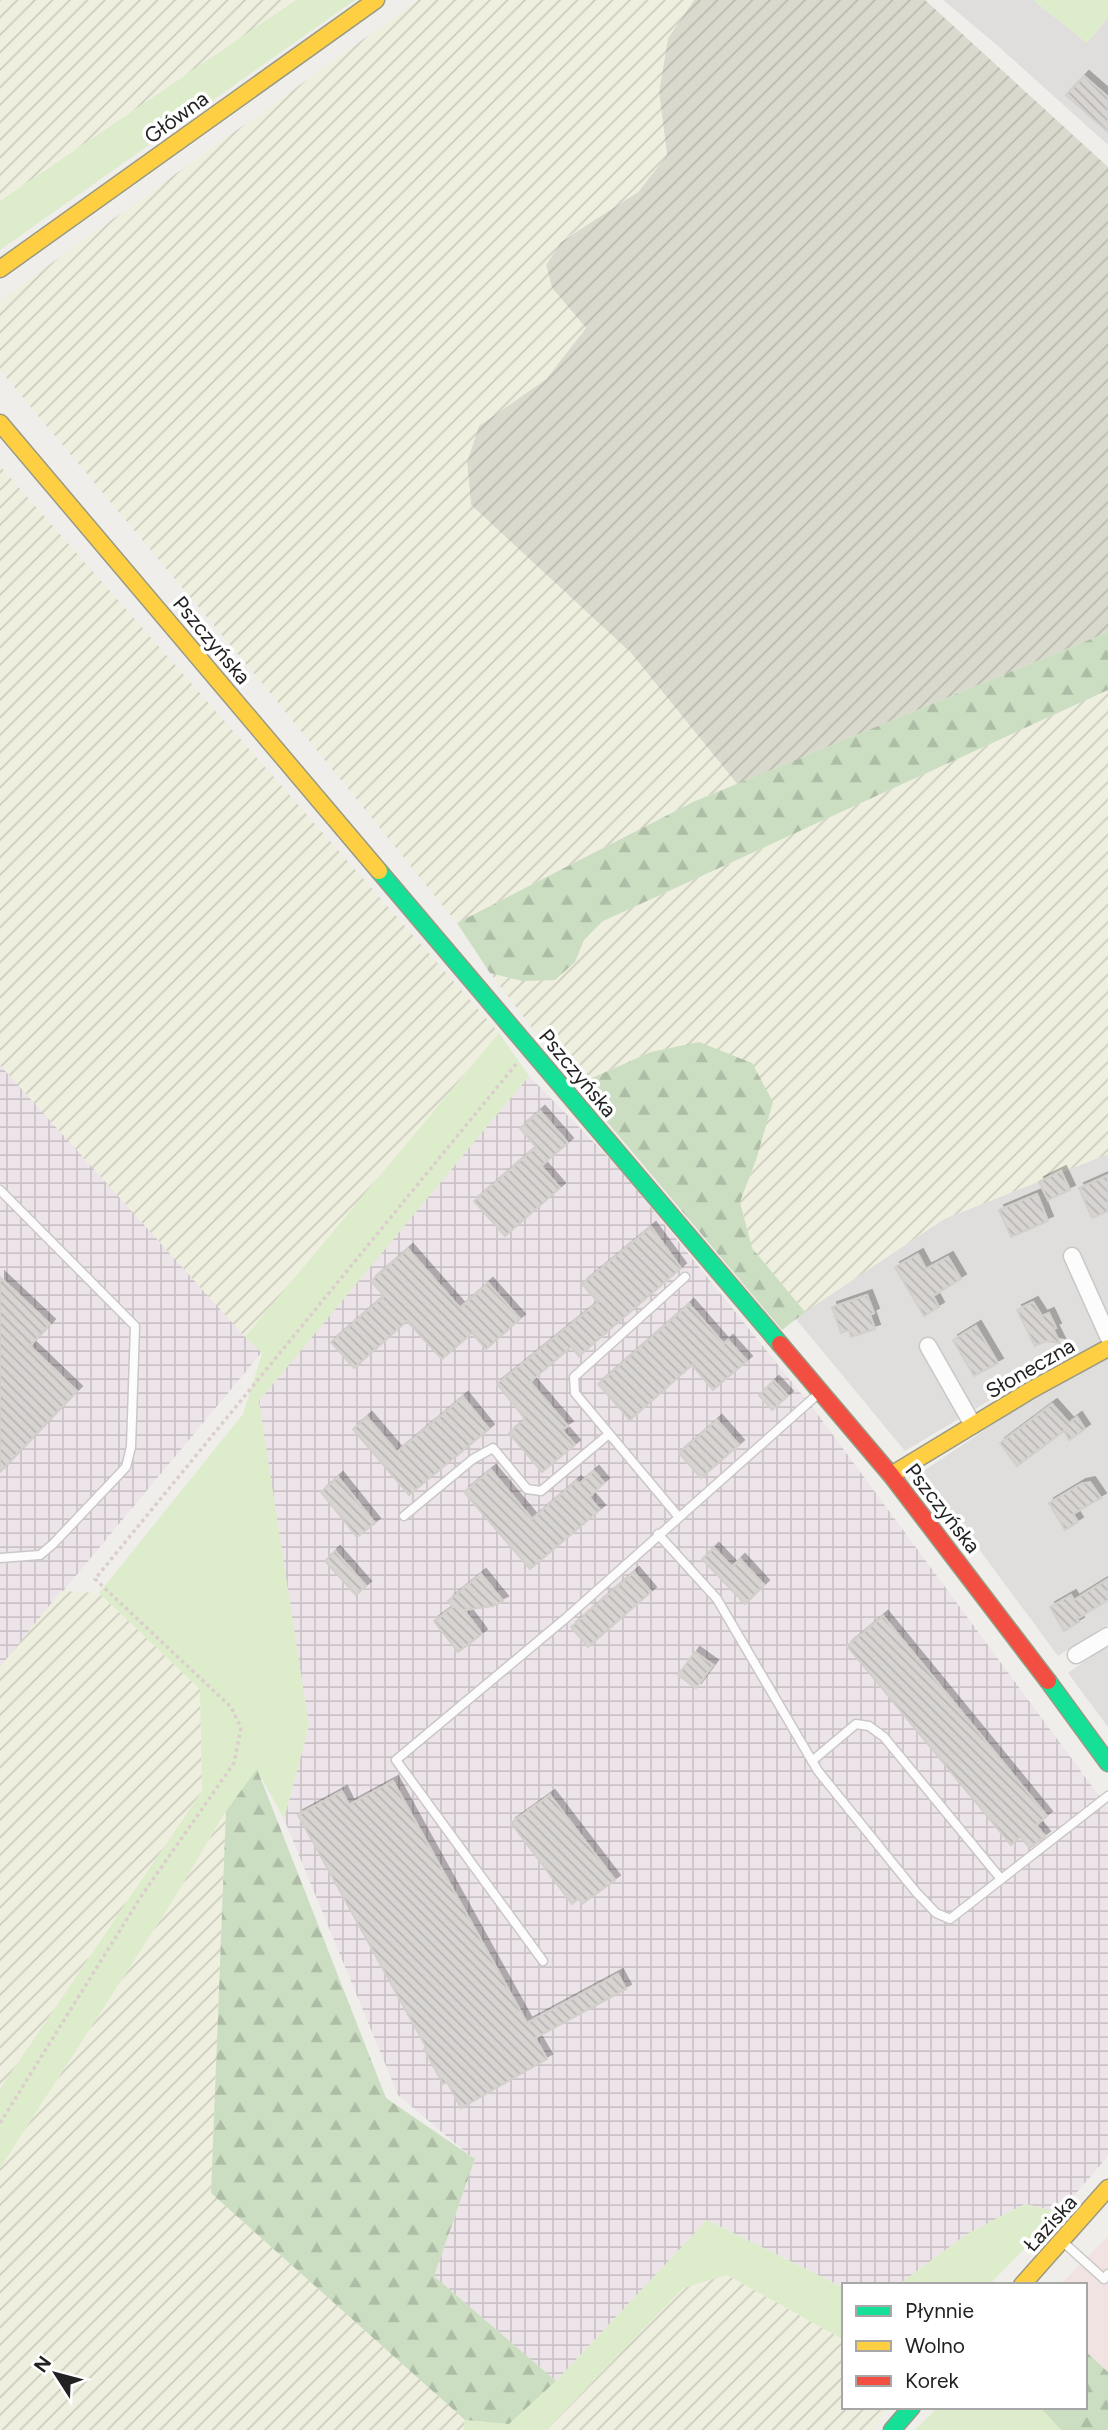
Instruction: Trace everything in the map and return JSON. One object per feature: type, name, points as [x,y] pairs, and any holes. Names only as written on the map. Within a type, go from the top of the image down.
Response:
[{"type":"main road","name":"Główna","points":[[0,268],[376,0]]},
{"type":"main road","name":"Pszczyńska","points":[[0,423],[891,1475],[1014,1634],[1108,1763]]},
{"type":"main road","name":"Słoneczna","points":[[891,1475],[1108,1348]]},
{"type":"main road","name":"Łaziska","points":[[1024,2283],[1108,2188]]},
{"type":"main road","points":[[892,2430],[910,2409]]},
{"type":"street","points":[[1072,1256],[1108,1336]]},
{"type":"street","name":"Słoneczna","points":[[928,1346],[972,1426]]},
{"type":"street","points":[[1076,1655],[1108,1636]]},
{"type":"lane","points":[[0,1190],[135,1326],[131,1447],[126,1467],[40,1555],[0,1558]]},
{"type":"lane","points":[[677,1517],[575,1393],[574,1377],[685,1277]]},
{"type":"lane","points":[[543,1961],[396,1760],[566,1618],[821,1392]]},
{"type":"lane","points":[[404,1516],[473,1459],[493,1447],[527,1489],[541,1491],[609,1434]]},
{"type":"lane","points":[[658,1534],[717,1599],[811,1760],[916,1892],[936,1913],[950,1920],[1108,1796]]},
{"type":"lane","points":[[811,1760],[856,1724],[869,1726],[884,1737],[1002,1879]]},
{"type":"lane","points":[[1062,2241],[1104,2279],[1108,2274]]},
{"type":"path","points":[[0,2123],[140,1898],[234,1763],[241,1728],[231,1707],[95,1579],[530,1048]]},
{"type":"shaded area","points":[[694,0],[925,0],[1108,167],[1108,632],[737,784],[631,653],[471,505],[467,462],[479,426],[546,379],[586,328],[552,288],[546,265],[561,242],[638,192],[667,155],[659,92],[668,38]]},
{"type":"shaded area","points":[[943,0],[1033,0],[1087,43],[1108,17],[1108,145],[998,46]]},
{"type":"shaded area","points":[[0,1065],[262,1352],[0,1667]]},
{"type":"shaded area","points":[[529,1076],[619,1168],[816,1412],[1108,1808],[1108,2156],[1060,2212],[1025,2204],[967,2234],[901,2283],[842,2283],[842,2287],[707,2220],[556,2381],[434,2276],[475,2160],[398,2095],[284,1819],[309,1726],[258,1401]]},
{"type":"shaded area","points":[[1108,1154],[1108,1341],[1019,1383],[905,1451],[795,1318],[944,1219]]},
{"type":"shaded area","points":[[1108,1358],[1108,1625],[1058,1656],[922,1472],[1031,1399]]},
{"type":"shaded area","points":[[1108,1645],[1108,1727],[1068,1673]]},
{"type":"shaded area","points":[[1108,2236],[1108,2372],[1087,2353],[1087,2283],[1062,2283]]},
{"type":"green space","points":[[0,0],[296,0],[0,201]]},
{"type":"green space","points":[[296,0],[355,0],[0,250],[0,201]]},
{"type":"green space","points":[[418,0],[694,0],[668,38],[659,92],[667,155],[638,192],[561,241],[546,265],[552,288],[586,328],[546,379],[479,426],[467,462],[471,505],[631,653],[737,784],[695,801],[457,923],[262,683],[0,370],[0,300]]},
{"type":"green space","points":[[1033,0],[1108,0],[1108,17],[1087,43]]},
{"type":"green space","points":[[0,466],[499,1033],[245,1337],[0,1065]]},
{"type":"green space","points":[[1108,632],[1108,690],[601,922],[584,940],[575,962],[555,980],[522,981],[490,973],[457,923],[695,801]]},
{"type":"green space","points":[[1108,690],[1108,1154],[944,1219],[805,1312],[752,1248],[740,1202],[756,1160],[651,1052],[576,1085],[490,973],[522,981],[575,962],[584,940],[601,922]]},
{"type":"green space","points":[[499,1033],[529,1076],[259,1401],[309,1726],[284,1819],[257,1770],[226,1811],[168,1908],[0,2168],[0,2089],[202,1791],[200,1689],[99,1593],[243,1414],[262,1353],[245,1337]]},
{"type":"green space","points":[[699,1042],[752,1063],[773,1102],[740,1202],[752,1248],[805,1312],[782,1330],[576,1085],[651,1052]]},
{"type":"green space","points":[[61,1591],[99,1593],[200,1689],[202,1791],[0,2089],[0,1667]]},
{"type":"green space","points":[[257,1769],[386,2098],[475,2159],[434,2276],[556,2381],[509,2424],[465,2420],[211,2193],[226,1811]]},
{"type":"green space","points":[[226,1811],[211,2193],[465,2420],[464,2430],[0,2430],[0,2168],[168,1908]]},
{"type":"green space","points":[[1025,2204],[1060,2212],[991,2283],[901,2283],[967,2234]]},
{"type":"green space","points":[[707,2220],[842,2287],[842,2339],[727,2275],[683,2288],[546,2430],[464,2430],[465,2420],[509,2424],[556,2381]]},
{"type":"green space","points":[[727,2275],[842,2339],[842,2409],[887,2409],[874,2430],[546,2430],[683,2288]]},
{"type":"green space","points":[[1087,2353],[1108,2372],[1108,2430],[1061,2430],[1042,2409],[1087,2409]]},
{"type":"green space","points":[[936,2409],[1042,2409],[1061,2430],[915,2430]]},
{"type":"building","points":[[1084,76],[1108,97],[1108,132],[1066,95]]},
{"type":"building","points":[[540,1111],[568,1143],[541,1166],[560,1188],[505,1236],[474,1201],[536,1147],[520,1128]]},
{"type":"building","points":[[1061,1171],[1070,1190],[1048,1200],[1039,1182]]},
{"type":"building","points":[[1108,1175],[1108,1211],[1092,1218],[1079,1188]]},
{"type":"building","points":[[1037,1194],[1048,1221],[1011,1237],[999,1210]]},
{"type":"building","points":[[651,1227],[681,1268],[579,1356],[571,1347],[530,1382],[568,1426],[562,1430],[575,1445],[542,1472],[509,1433],[525,1419],[497,1384],[598,1302],[582,1284]]},
{"type":"building","points":[[408,1249],[460,1308],[488,1283],[520,1319],[486,1349],[472,1333],[442,1359],[407,1321],[354,1368],[331,1342],[384,1296],[371,1281]]},
{"type":"building","points":[[918,1254],[926,1269],[948,1257],[961,1279],[933,1296],[939,1307],[924,1316],[895,1267]]},
{"type":"building","points":[[0,1277],[50,1324],[30,1346],[77,1391],[0,1472]]},
{"type":"building","points":[[867,1295],[874,1313],[870,1315],[875,1329],[851,1337],[849,1330],[841,1333],[832,1307]]},
{"type":"building","points":[[1033,1302],[1042,1316],[1049,1313],[1060,1343],[1046,1341],[1035,1346],[1017,1310]]},
{"type":"building","points":[[689,1304],[724,1344],[728,1340],[747,1361],[713,1390],[692,1365],[630,1420],[598,1384]]},
{"type":"building","points":[[976,1326],[998,1363],[974,1376],[953,1340]]},
{"type":"building","points":[[774,1381],[788,1396],[772,1410],[759,1395]]},
{"type":"building","points":[[463,1397],[489,1429],[409,1495],[353,1429],[367,1417],[397,1452]]},
{"type":"building","points":[[1052,1404],[1069,1423],[1077,1417],[1085,1429],[1069,1440],[1064,1431],[1017,1466],[1000,1443]]},
{"type":"building","points":[[717,1420],[739,1445],[701,1478],[679,1453]]},
{"type":"building","points":[[491,1470],[532,1519],[576,1481],[579,1484],[594,1471],[604,1483],[589,1497],[600,1510],[530,1569],[464,1492]]},
{"type":"building","points":[[338,1477],[375,1523],[357,1537],[321,1492]]},
{"type":"building","points":[[1090,1482],[1101,1498],[1073,1514],[1078,1522],[1065,1530],[1049,1503],[1081,1484]]},
{"type":"building","points":[[714,1548],[732,1567],[740,1559],[764,1585],[745,1604],[702,1559]]},
{"type":"building","points":[[335,1551],[366,1586],[356,1595],[325,1561]]},
{"type":"building","points":[[634,1572],[651,1592],[588,1647],[571,1627]]},
{"type":"building","points":[[481,1574],[503,1601],[493,1606],[464,1610],[482,1634],[458,1652],[434,1621],[453,1607],[448,1601]]},
{"type":"building","points":[[1108,1579],[1108,1600],[1077,1619],[1079,1622],[1064,1631],[1050,1607],[1071,1595],[1074,1600]]},
{"type":"building","points":[[883,1616],[1047,1816],[1036,1825],[1045,1836],[1030,1848],[1020,1837],[1011,1845],[847,1646]]},
{"type":"building","points":[[695,1652],[713,1665],[696,1688],[678,1675]]},
{"type":"building","points":[[393,1781],[527,2023],[618,1974],[626,1989],[535,2038],[547,2059],[461,2108],[447,2082],[443,2084],[424,2049],[426,2047],[298,1815],[342,1791],[349,1805]]},
{"type":"building","points":[[550,1795],[615,1880],[582,1904],[578,1899],[572,1904],[511,1823]]},
{"type":"traffic: fast","points":[[379,871],[780,1344]]},
{"type":"traffic: fast","points":[[1048,1681],[1108,1763]]},
{"type":"traffic: fast","points":[[892,2430],[910,2409]]},
{"type":"traffic: slow","points":[[0,269],[376,0]]},
{"type":"traffic: slow","points":[[0,423],[379,871]]},
{"type":"traffic: slow","points":[[891,1475],[1031,1390],[1108,1348]]},
{"type":"traffic: slow","points":[[1024,2283],[1108,2188]]},
{"type":"traffic: jam","points":[[780,1344],[891,1475],[1048,1681]]}]
